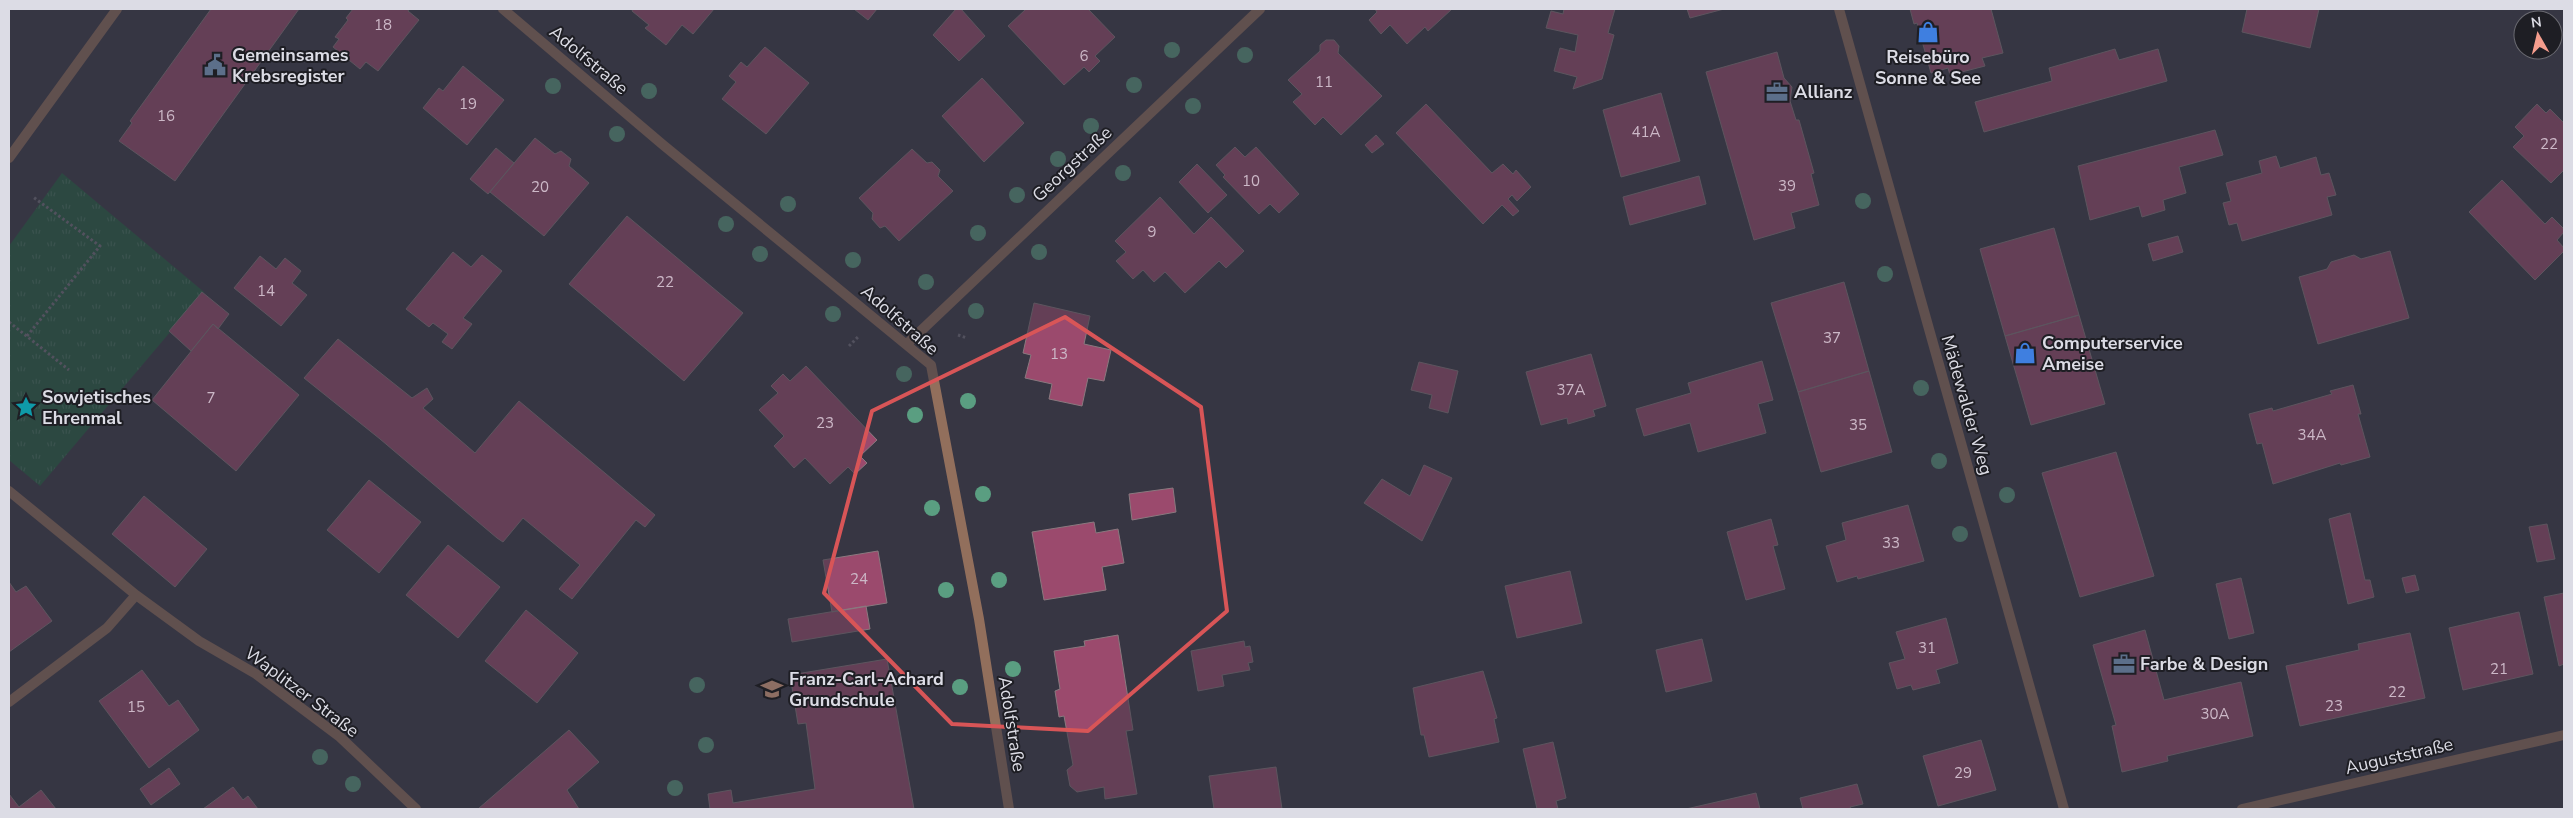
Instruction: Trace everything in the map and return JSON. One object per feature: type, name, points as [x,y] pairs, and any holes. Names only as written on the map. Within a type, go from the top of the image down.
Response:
[{"type":"street","points":[[9,158],[117,9]]},
{"type":"street","name":"Adolfstraße","points":[[503,9],[662,144],[931,365],[979,619],[1009,809]]},
{"type":"street","name":"Georgstraße","points":[[906,344],[1260,9]]},
{"type":"street","name":"Mädewalder Weg","points":[[1838,9],[2064,809]]},
{"type":"street","name":"Waplitzer Straße","points":[[9,491],[136,594],[199,641],[256,674],[340,737],[416,809]]},
{"type":"street","points":[[9,702],[107,628],[136,594]]},
{"type":"street","name":"Auguststraße","points":[[2242,809],[2564,735]]},
{"type":"path","points":[[27,336],[100,246],[33,197]]},
{"type":"path","points":[[9,322],[70,370]]},
{"type":"path","points":[[850,346],[861,334]]},
{"type":"path","points":[[958,335],[967,338]]},
{"type":"highlighted area","points":[[1065,317],[1201,407],[1227,611],[1088,731],[952,724],[824,593],[872,411]]},
{"type":"green space","points":[[62,173],[204,292],[40,486],[9,460],[9,246]]},
{"type":"building","name":"Gemeinsames Krebsregister","points":[[211,9],[299,9],[175,181],[119,141],[132,123],[130,121]]},
{"type":"building","points":[[353,9],[409,9],[408,11],[419,20],[378,71],[366,62],[360,69],[333,47],[339,39],[335,37],[348,20],[346,18]]},
{"type":"building","points":[[633,9],[714,9],[693,34],[682,25],[666,45],[645,28],[649,25],[632,11]]},
{"type":"building","points":[[854,9],[877,9],[868,20]]},
{"type":"building","points":[[956,9],[961,9],[985,36],[959,61],[933,35]]},
{"type":"building","points":[[1026,9],[1088,9],[1115,37],[1095,56],[1100,61],[1089,72],[1084,67],[1064,85],[1008,26]]},
{"type":"building","points":[[1375,9],[1452,9],[1428,31],[1425,27],[1407,44],[1390,25],[1381,34],[1369,20],[1377,12]]},
{"type":"building","points":[[1564,9],[1615,9],[1608,33],[1614,35],[1602,79],[1573,89],[1577,77],[1554,71],[1560,48],[1575,52],[1578,35],[1546,28],[1551,11],[1563,14]]},
{"type":"building","points":[[1687,9],[1724,9],[1690,18]]},
{"type":"building","points":[[1910,9],[1991,9],[2003,53],[1982,58],[1985,66],[1950,75],[1948,68],[1931,73],[1917,23],[1914,24]]},
{"type":"building","points":[[2247,9],[2319,9],[2310,48],[2242,32]]},
{"type":"building","points":[[1326,40],[1334,40],[1339,46],[1338,53],[1382,96],[1341,135],[1323,117],[1315,125],[1293,102],[1302,94],[1288,80],[1320,51],[1320,45]]},
{"type":"building","points":[[765,47],[809,83],[766,134],[722,99],[736,82],[729,76],[741,62],[747,67]]},
{"type":"building","points":[[2115,49],[2119,60],[2158,49],[2167,81],[1984,132],[1975,102],[2052,81],[2049,68]]},
{"type":"building","points":[[1777,52],[1784,78],[1792,87],[1790,101],[1796,120],[1799,120],[1814,173],[1811,174],[1819,205],[1791,213],[1795,228],[1754,240],[1706,72]]},
{"type":"building","points":[[463,66],[504,100],[467,145],[423,108],[439,88],[443,91]]},
{"type":"building","points":[[982,78],[1024,123],[984,162],[942,116]]},
{"type":"building","points":[[1661,93],[1680,161],[1621,177],[1603,110]]},
{"type":"building","points":[[1426,104],[1492,173],[1503,164],[1513,174],[1516,170],[1531,187],[1517,201],[1512,195],[1508,199],[1519,211],[1513,216],[1502,205],[1483,224],[1396,133]]},
{"type":"building","points":[[2537,104],[2546,113],[2550,109],[2564,123],[2564,170],[2551,183],[2513,147],[2524,136],[2515,127]]},
{"type":"building","points":[[2215,130],[2223,155],[2179,167],[2186,193],[2163,200],[2165,210],[2142,217],[2139,206],[2090,220],[2078,166]]},
{"type":"building","points":[[1376,135],[1384,144],[1372,153],[1365,145]]},
{"type":"building","points":[[535,138],[555,154],[561,151],[571,159],[569,166],[589,183],[544,236],[490,192]]},
{"type":"building","points":[[1235,147],[1245,157],[1256,147],[1299,194],[1279,213],[1270,204],[1259,214],[1223,177],[1225,175],[1216,165]]},
{"type":"building","points":[[496,148],[514,163],[488,194],[470,179]]},
{"type":"building","points":[[912,149],[927,163],[932,162],[940,170],[938,176],[953,191],[899,241],[885,226],[880,228],[872,219],[873,213],[859,198]]},
{"type":"building","points":[[2276,156],[2280,168],[2316,157],[2321,175],[2329,173],[2336,195],[2327,197],[2332,215],[2242,241],[2237,223],[2229,225],[2223,203],[2231,201],[2226,183],[2262,173],[2259,161]]},
{"type":"building","points":[[1197,164],[1227,195],[1208,213],[1179,182]]},
{"type":"building","points":[[1699,176],[1706,204],[1630,225],[1623,197]]},
{"type":"building","points":[[2502,180],[2545,224],[2552,217],[2564,229],[2564,232],[2557,240],[2564,248],[2564,251],[2535,280],[2469,212]]},
{"type":"building","points":[[1160,197],[1194,234],[1211,217],[1244,251],[1226,268],[1219,261],[1185,293],[1165,272],[1154,282],[1143,270],[1133,279],[1116,261],[1126,252],[1115,241]]},
{"type":"building","points":[[627,216],[743,313],[684,381],[569,284]]},
{"type":"building","points":[[2054,228],[2079,315],[2005,336],[1980,249]]},
{"type":"building","points":[[2178,236],[2183,252],[2153,261],[2148,244]]},
{"type":"building","points":[[2390,251],[2409,318],[2318,344],[2299,277],[2327,269],[2331,262],[2354,255],[2361,259]]},
{"type":"building","points":[[453,252],[471,267],[482,255],[502,271],[463,318],[472,324],[452,349],[442,342],[448,334],[433,323],[429,327],[406,309]]},
{"type":"building","points":[[260,256],[276,269],[285,258],[301,271],[292,283],[307,295],[281,326],[234,288]]},
{"type":"building","points":[[1844,282],[1869,371],[1798,392],[1771,303]]},
{"type":"building","points":[[202,292],[229,314],[218,329],[213,324],[191,351],[169,331]]},
{"type":"building","points":[[1034,303],[1090,316],[1084,344],[1111,350],[1104,381],[1088,378],[1082,406],[1049,399],[1052,384],[1025,378],[1031,355],[1023,353]]},
{"type":"building","points":[[2079,315],[2105,404],[2031,425],[2005,336]]},
{"type":"building","points":[[213,324],[299,395],[236,471],[152,400]]},
{"type":"building","points":[[338,339],[412,398],[427,388],[433,399],[423,408],[475,453],[519,401],[655,515],[645,527],[636,520],[572,599],[559,589],[580,565],[523,518],[503,542],[497,538],[380,439],[304,378]]},
{"type":"building","points":[[1591,354],[1606,406],[1593,410],[1595,416],[1568,424],[1567,418],[1541,425],[1526,372]]},
{"type":"building","points":[[1762,361],[1773,400],[1758,404],[1766,433],[1698,452],[1690,423],[1644,436],[1636,409],[1691,393],[1688,383]]},
{"type":"building","points":[[1419,362],[1458,371],[1448,413],[1429,408],[1432,395],[1411,390]]},
{"type":"building","points":[[806,366],[877,440],[860,456],[867,463],[855,474],[848,467],[830,484],[805,458],[794,468],[774,446],[784,436],[759,410],[778,393],[771,386],[783,374],[790,381]]},
{"type":"building","points":[[1869,371],[1892,452],[1821,472],[1798,392]]},
{"type":"building","points":[[2353,385],[2361,414],[2358,414],[2370,457],[2341,465],[2340,463],[2273,484],[2262,443],[2257,444],[2249,414],[2272,408],[2273,411],[2332,394],[2330,391]]},
{"type":"building","points":[[2116,452],[2154,576],[2080,597],[2042,473]]},
{"type":"building","points":[[1424,465],[1452,478],[1422,541],[1364,503],[1382,479],[1410,496]]},
{"type":"building","points":[[369,480],[421,522],[379,573],[327,530]]},
{"type":"building","points":[[1173,488],[1176,512],[1132,520],[1129,494]]},
{"type":"building","points":[[144,496],[207,549],[175,587],[112,534]]},
{"type":"building","points":[[1908,505],[1924,561],[1858,579],[1857,576],[1837,582],[1826,546],[1846,540],[1842,523]]},
{"type":"building","points":[[2350,513],[2365,580],[2370,580],[2374,597],[2348,604],[2329,519]]},
{"type":"building","points":[[1771,519],[1778,545],[1773,546],[1785,589],[1746,600],[1727,532]]},
{"type":"building","points":[[1094,522],[1096,533],[1118,529],[1124,563],[1102,567],[1106,590],[1044,600],[1032,532]]},
{"type":"building","points":[[2547,524],[2555,559],[2537,562],[2529,527]]},
{"type":"building","points":[[448,545],[500,587],[458,638],[406,595]]},
{"type":"building","points":[[878,551],[887,603],[832,612],[823,560]]},
{"type":"building","points":[[1570,571],[1582,623],[1517,638],[1505,586]]},
{"type":"building","points":[[2415,575],[2419,590],[2406,593],[2402,578]]},
{"type":"building","points":[[2241,578],[2254,633],[2229,639],[2216,584]]},
{"type":"building","points":[[9,582],[16,592],[26,586],[52,621],[9,652]]},
{"type":"building","points":[[2564,593],[2564,664],[2559,666],[2544,597]]},
{"type":"building","points":[[866,606],[870,629],[792,642],[788,619]]},
{"type":"building","points":[[526,610],[578,653],[537,703],[485,661]]},
{"type":"building","points":[[2519,612],[2533,674],[2463,690],[2449,628]]},
{"type":"building","points":[[1946,618],[1958,663],[1936,670],[1940,683],[1913,690],[1911,685],[1897,689],[1889,663],[1905,659],[1896,632]]},
{"type":"building","points":[[2145,630],[2164,700],[2241,682],[2253,736],[2167,756],[2168,761],[2122,772],[2112,726],[2116,725],[2093,645]]},
{"type":"building","points":[[2410,633],[2425,698],[2300,726],[2286,666],[2359,650],[2358,644]]},
{"type":"building","points":[[1118,635],[1133,730],[1126,731],[1137,794],[1105,799],[1104,787],[1077,792],[1070,786],[1067,770],[1073,765],[1064,716],[1059,717],[1055,691],[1060,689],[1054,651],[1085,646],[1084,641]]},
{"type":"building","points":[[1702,639],[1712,681],[1666,692],[1656,650]]},
{"type":"building","points":[[1244,641],[1245,647],[1250,646],[1253,662],[1248,663],[1250,670],[1222,675],[1224,686],[1198,691],[1191,651]]},
{"type":"building","points":[[887,659],[914,809],[710,809],[708,794],[731,790],[733,803],[815,789],[806,723],[798,724],[790,675]]},
{"type":"building","points":[[142,670],[169,706],[178,700],[199,730],[149,768],[99,701]]},
{"type":"building","points":[[1483,671],[1497,718],[1494,719],[1499,742],[1429,757],[1424,735],[1421,735],[1413,688]]},
{"type":"building","points":[[569,730],[599,762],[567,790],[579,809],[478,809]]},
{"type":"building","points":[[1981,740],[1996,790],[1938,806],[1923,756]]},
{"type":"building","points":[[1553,742],[1566,798],[1556,801],[1558,809],[1537,809],[1523,749]]},
{"type":"building","points":[[1276,767],[1282,809],[1214,809],[1209,776]]},
{"type":"building","points":[[169,768],[180,784],[151,805],[140,789]]},
{"type":"building","points":[[1857,784],[1863,804],[1850,807],[1851,809],[1803,809],[1800,798]]},
{"type":"building","points":[[233,787],[243,800],[248,796],[258,809],[203,809]]},
{"type":"building","points":[[41,790],[56,809],[9,809],[9,794],[19,807]]},
{"type":"building","points":[[1756,793],[1760,809],[1686,809]]},
{"type":"place","name":"Reisebüro Sonne & See","points":[[1928,32]]},
{"type":"place","name":"Gemeinsames Krebsregister","points":[[215,65]]},
{"type":"place","name":"Allianz","points":[[1777,92]]},
{"type":"place","name":"Computerservice Ameise","points":[[2025,353]]},
{"type":"place","name":"Sowjetisches Ehrenmal","points":[[26,407]]},
{"type":"place","name":"Farbe & Design","points":[[2124,664]]},
{"type":"place","name":"Franz-Carl-Achard Grundschule","points":[[772,689]]}]
